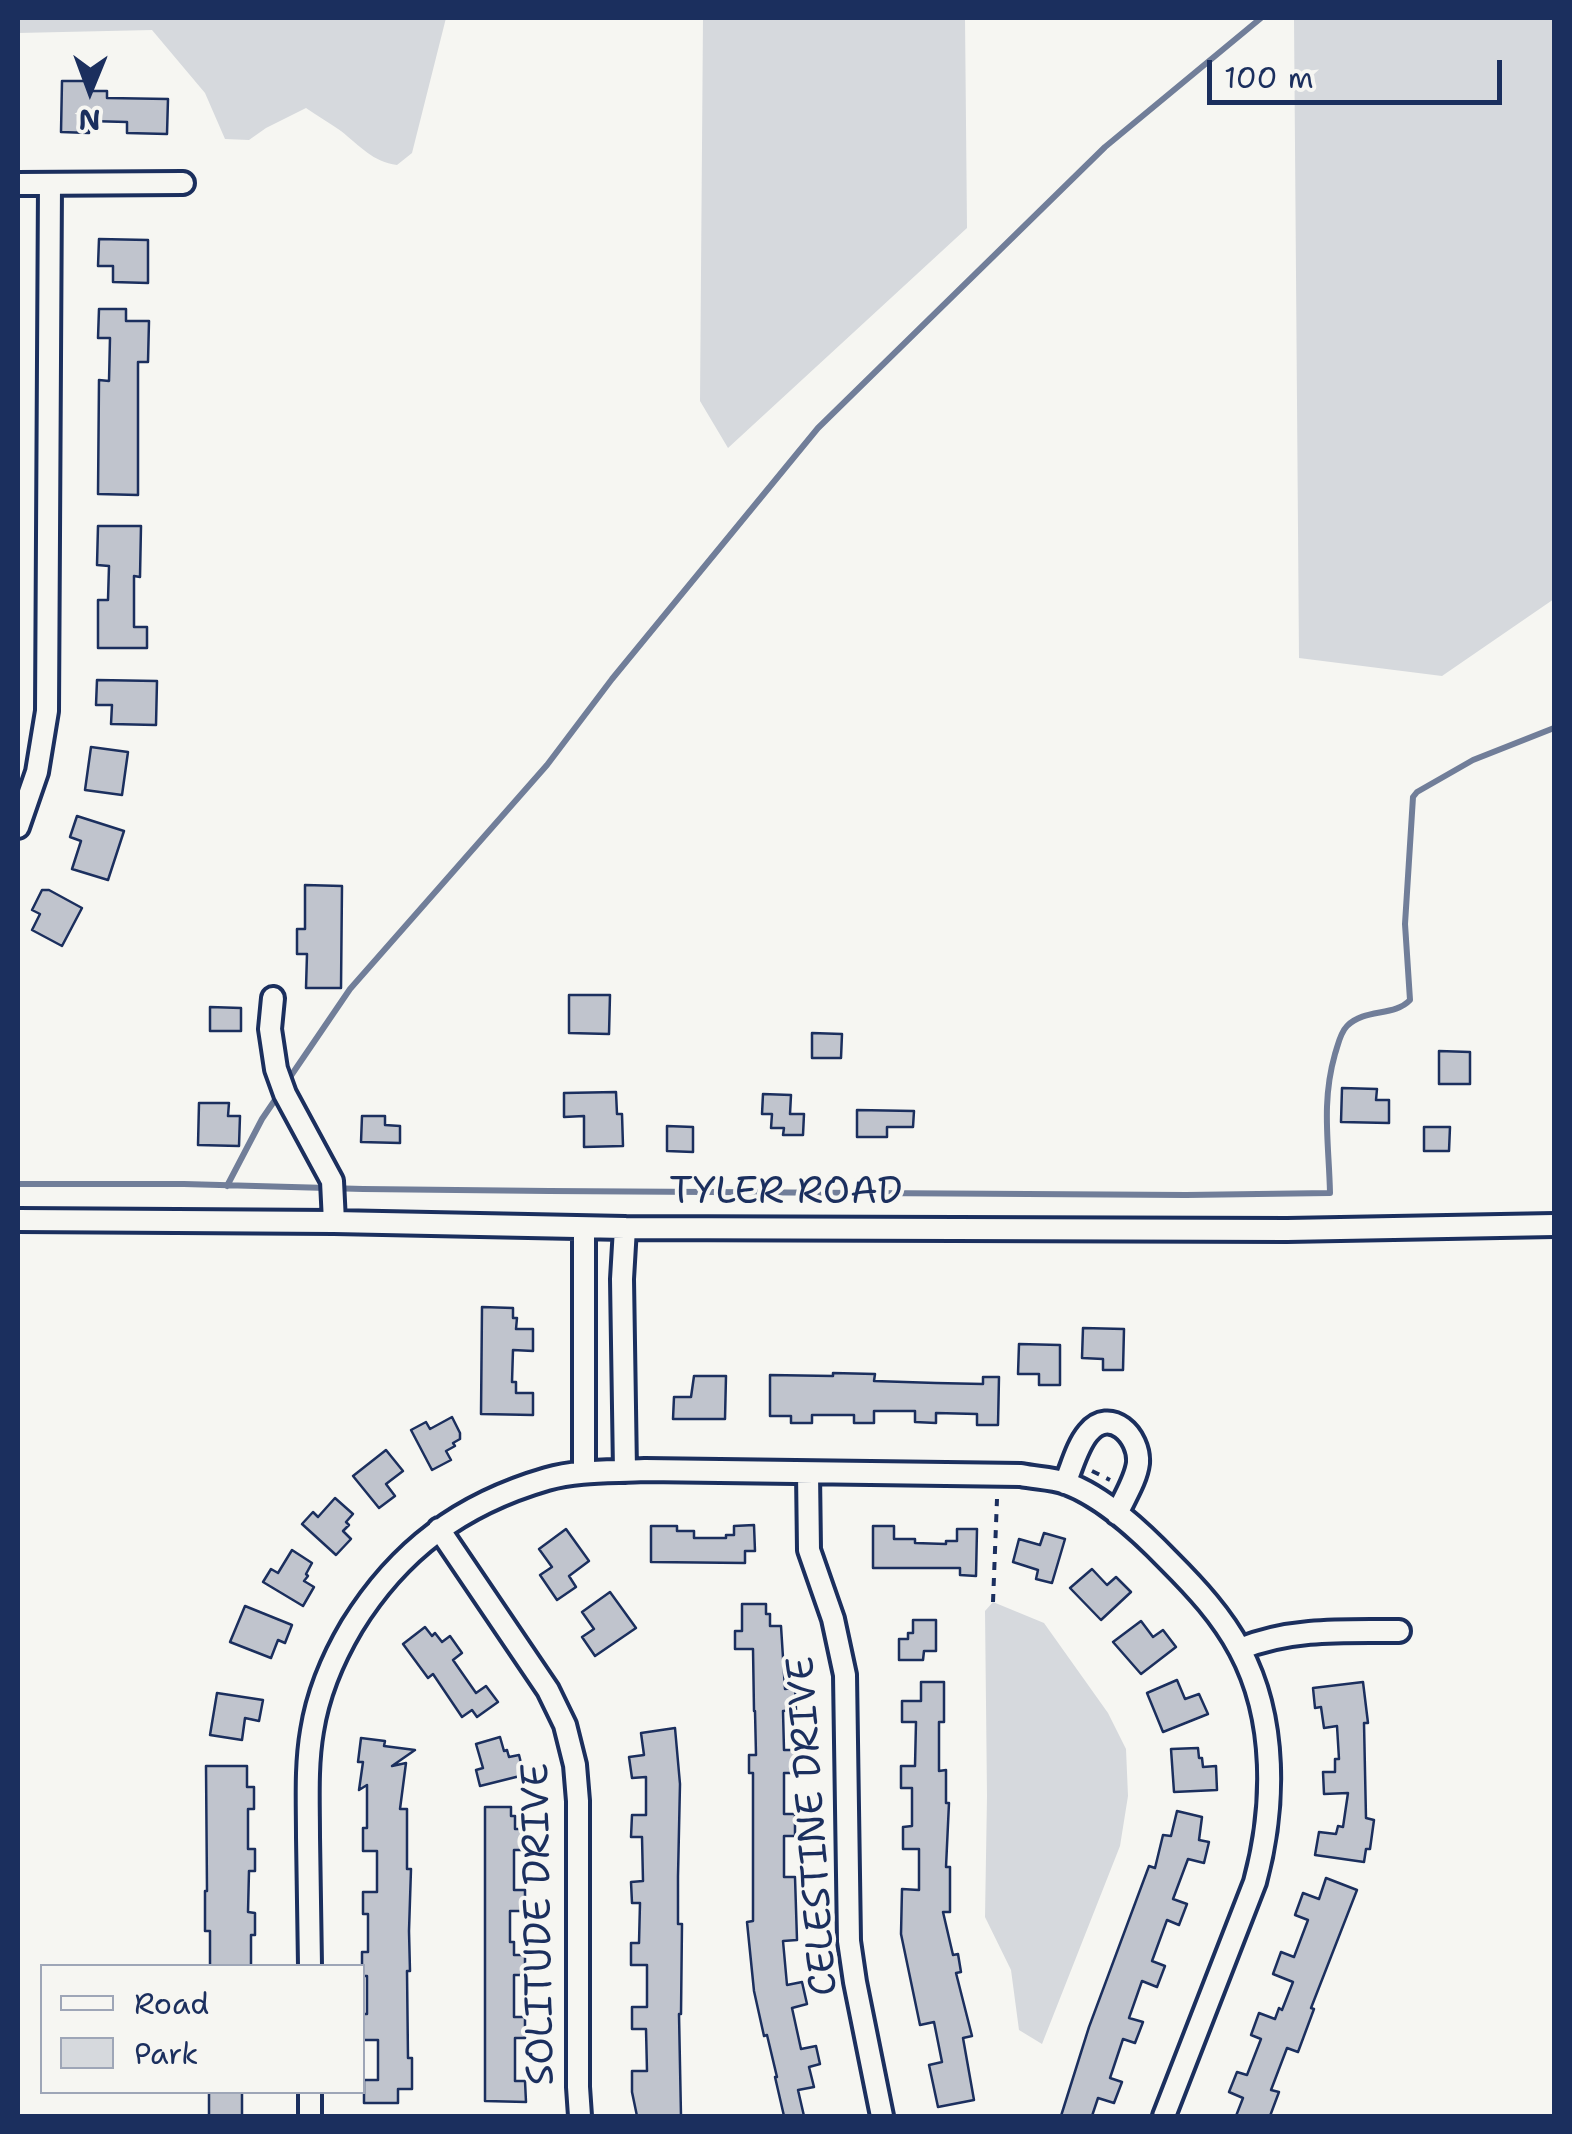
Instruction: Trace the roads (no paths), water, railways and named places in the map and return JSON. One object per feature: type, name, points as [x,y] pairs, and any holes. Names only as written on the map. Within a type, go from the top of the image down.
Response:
[{"type":"street","points":[[18,184],[183,183]]},
{"type":"street","points":[[18,827],[37,772],[47,711],[50,184]]},
{"type":"street","points":[[273,998],[270,1029],[276,1070],[332,1180],[334,1222]]},
{"type":"street","name":"TYLER ROAD","points":[[18,1220],[584,1228],[1287,1230],[1554,1225]]},
{"type":"street","points":[[584,1228],[584,1472]]},
{"type":"street","points":[[625,1228],[625,1471]]},
{"type":"street","points":[[1065,1483],[1090,1430],[1114,1422],[1126,1429],[1135,1443],[1138,1460],[1117,1514]]},
{"type":"street","points":[[310,1964],[308,1794],[312,1732],[320,1693],[344,1640],[380,1584],[418,1545],[460,1516],[500,1496],[548,1479],[584,1472],[986,1474],[1065,1483],[1139,1529],[1208,1602],[1240,1649],[1258,1694],[1268,1760],[1264,1850],[1164,2116]]},
{"type":"street","name":"CELESTINE DRIVE","points":[[808,1473],[809,1550],[833,1619],[845,1675],[848,1941],[882,2116]]},
{"type":"street","name":"SOLITUDE DRIVE","points":[[439,1530],[558,1706],[572,1746],[578,1800],[580,2116]]},
{"type":"street","points":[[1240,1649],[1296,1634],[1399,1631]]},
{"type":"waterway","points":[[286,1083],[350,989],[547,765],[612,679],[818,428],[1105,147],[1261,18]]},
{"type":"waterway","points":[[18,1184],[549,1191],[1330,1193],[1328,1090],[1341,1036],[1354,1020],[1396,1009],[1410,1000],[1405,924],[1413,797],[1473,760],[1554,728]]},
{"type":"waterway","points":[[227,1186],[279,1094]]}]
